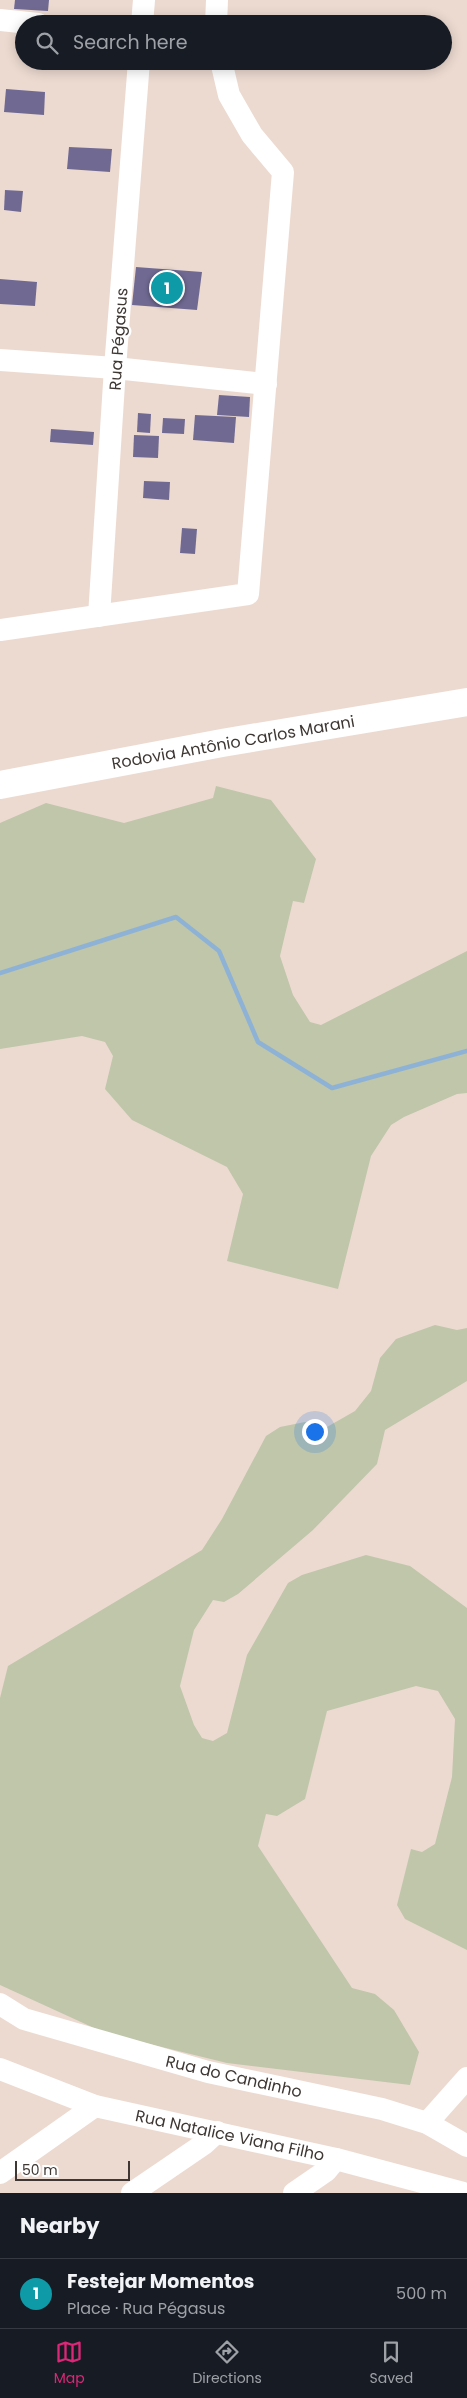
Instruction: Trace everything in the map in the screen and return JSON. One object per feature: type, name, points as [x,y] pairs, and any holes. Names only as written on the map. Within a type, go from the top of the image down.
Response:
[{"type":"main road","name":"Rodovia Antônio Carlos Marani","points":[[0,785],[222,743],[467,702]]},
{"type":"street","points":[[143,15],[144,0]]},
{"type":"street","points":[[216,15],[217,0]]},
{"type":"street","points":[[0,20],[15,22]]},
{"type":"street","name":"Rua Pégasus","points":[[99,616],[115,368],[138,70]]},
{"type":"street","points":[[0,630],[248,594],[283,172],[252,135],[229,95],[223,70]]},
{"type":"street","points":[[0,360],[115,368],[266,384]]},
{"type":"street","name":"Rua do Candinho","points":[[0,2004],[24,2019],[208,2072],[382,2109],[427,2123],[467,2146]]},
{"type":"street","name":"Rua Natalice Viana Filho","points":[[0,2069],[95,2106],[336,2158],[457,2192]]},
{"type":"street","points":[[427,2123],[467,2078]]},
{"type":"street","points":[[0,2173],[95,2106]]},
{"type":"street","points":[[132,2193],[204,2144],[217,2132]]},
{"type":"street","points":[[294,2193],[326,2171],[336,2158]]},
{"type":"green space","points":[[216,786],[271,800],[316,859],[304,903],[293,901],[280,956],[293,995],[310,1022],[321,1025],[467,951],[467,1093],[457,1094],[404,1117],[391,1125],[371,1156],[338,1289],[227,1261],[243,1194],[227,1167],[132,1120],[105,1089],[113,1056],[105,1042],[82,1036],[0,1049],[0,823],[46,803],[124,823],[213,798]]},
{"type":"green space","points":[[435,1325],[457,1330],[467,1328],[467,1381],[385,1430],[377,1464],[313,1530],[238,1594],[224,1602],[213,1600],[194,1630],[180,1686],[194,1725],[202,1738],[213,1741],[227,1733],[247,1655],[288,1583],[302,1575],[366,1555],[410,1566],[467,1608],[467,1950],[405,1919],[397,1905],[411,1849],[422,1852],[435,1844],[452,1777],[455,1719],[438,1691],[416,1686],[327,1711],[305,1799],[277,1816],[266,1814],[258,1846],[352,1988],[375,1994],[394,2010],[419,2052],[410,2085],[227,2063],[105,2033],[0,1985],[0,1698],[8,1666],[202,1550],[222,1519],[266,1436],[280,1427],[305,1422],[327,1427],[355,1411],[371,1391],[380,1358],[396,1339]]},
{"type":"building","points":[[15,0],[49,0],[48,11],[14,9]]},
{"type":"building","points":[[6,89],[45,92],[44,115],[4,112]]},
{"type":"building","points":[[69,147],[112,149],[110,172],[67,169]]},
{"type":"building","points":[[5,190],[23,191],[21,212],[4,210]]},
{"type":"building","points":[[136,267],[202,272],[197,310],[132,305]]},
{"type":"building","points":[[0,279],[37,282],[35,306],[0,304]]},
{"type":"building","points":[[219,395],[250,397],[249,417],[217,415]]},
{"type":"building","points":[[138,413],[151,414],[150,433],[137,432]]},
{"type":"building","points":[[195,415],[236,417],[234,443],[193,440]]},
{"type":"building","points":[[163,418],[185,419],[184,434],[162,433]]},
{"type":"building","points":[[51,429],[94,432],[93,445],[50,442]]},
{"type":"building","points":[[134,435],[159,436],[158,458],[133,457]]},
{"type":"building","points":[[144,481],[170,482],[169,500],[143,498]]},
{"type":"building","points":[[182,528],[197,529],[195,554],[180,553]]},
{"type":"waterway","points":[[0,973],[176,917],[219,951],[258,1042],[332,1088],[467,1051]]},
{"type":"place","name":"Festejar Momentos","points":[[167,288]]}]
